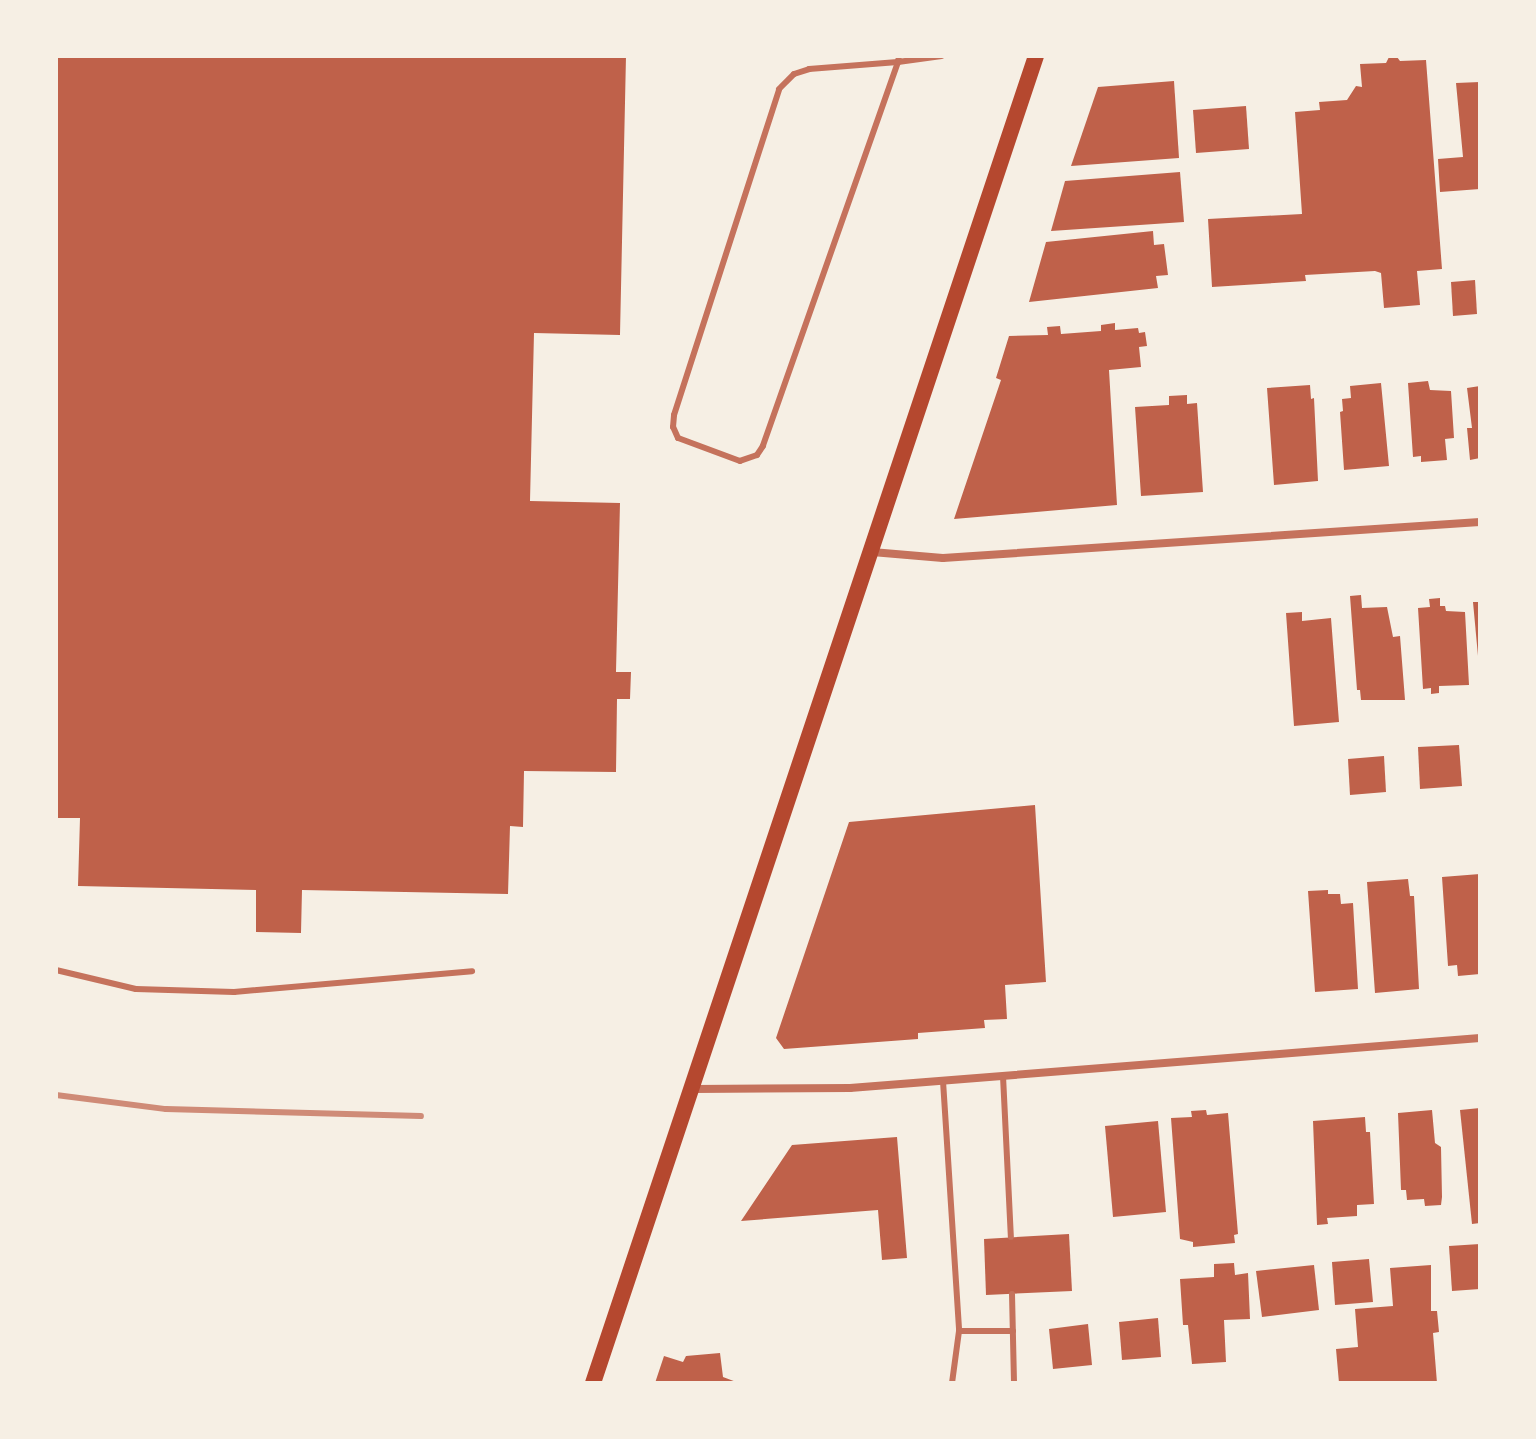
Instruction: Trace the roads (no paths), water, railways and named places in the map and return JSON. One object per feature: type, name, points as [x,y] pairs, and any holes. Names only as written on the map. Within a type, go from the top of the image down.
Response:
[{"type":"main road","points":[[593,1383],[694,1089],[1036,56]]},
{"type":"street","points":[[872,552],[943,558],[1480,522]]},
{"type":"street","points":[[694,1089],[850,1088],[1480,1038]]},
{"type":"lane","points":[[899,59],[763,446],[757,455],[740,461],[678,438],[673,427],[674,415],[779,89],[794,74],[809,69],[899,59],[942,56]]},
{"type":"lane","points":[[56,970],[136,989],[234,992],[472,971]]},
{"type":"lane","points":[[1003,1076],[1011,1237]]},
{"type":"lane","points":[[943,1081],[959,1331],[952,1383]]},
{"type":"lane","points":[[1012,1294],[1014,1383]]},
{"type":"lane","points":[[959,1331],[1013,1331]]},
{"type":"railway","points":[[56,1095],[166,1109],[421,1116]]}]
